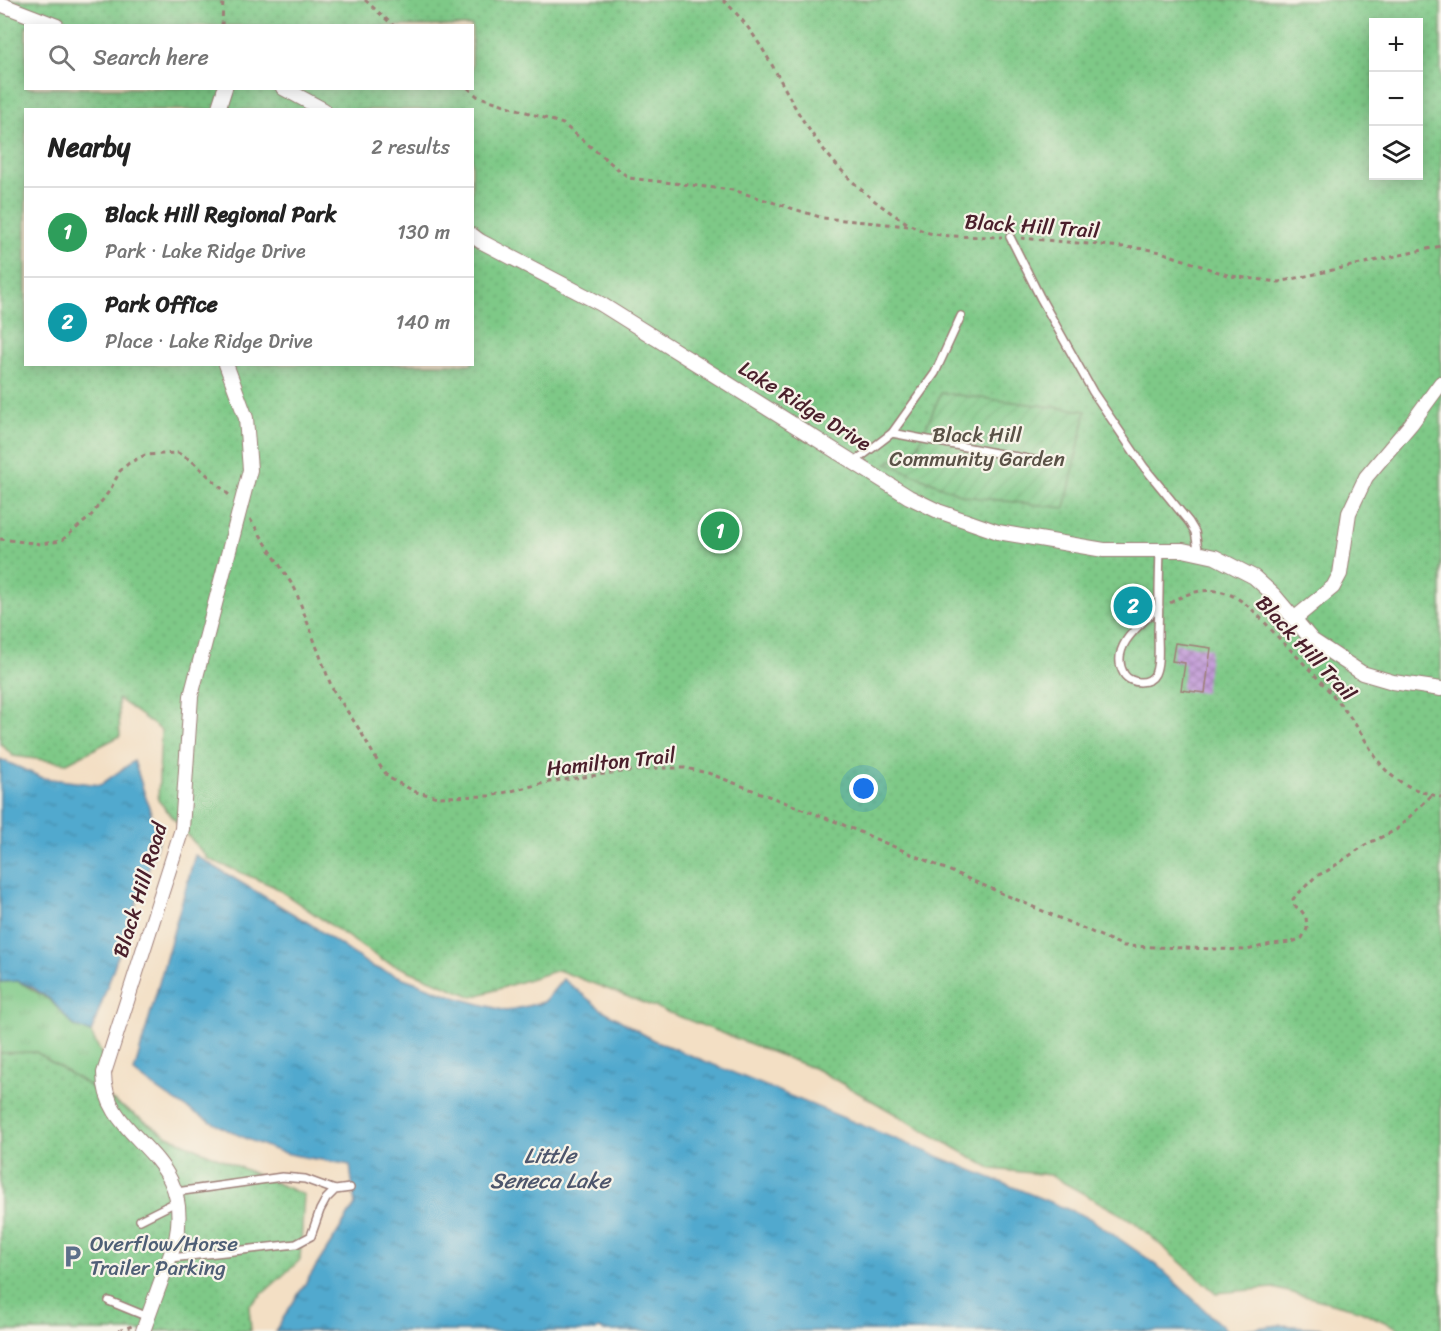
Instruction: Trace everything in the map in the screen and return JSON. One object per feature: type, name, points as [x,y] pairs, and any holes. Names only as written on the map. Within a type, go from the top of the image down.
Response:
[{"type":"street","points":[[0,4],[52,24]]},
{"type":"street","points":[[219,108],[224,90]]},
{"type":"street","points":[[287,90],[320,108]]},
{"type":"street","name":"Lake Ridge Drive","points":[[474,236],[601,304],[909,497],[938,511],[998,532],[1104,550],[1183,550],[1215,557],[1254,577],[1274,595],[1312,639],[1362,673],[1393,682],[1441,688]]},
{"type":"street","name":"Black Hill Road","points":[[177,1196],[170,1178],[160,1163],[115,1112],[106,1095],[104,1073],[183,829],[192,696],[250,470],[246,418],[227,366]]},
{"type":"street","points":[[1294,619],[1334,587],[1340,574],[1349,513],[1366,477],[1411,424],[1441,383]]},
{"type":"street","points":[[143,1331],[171,1258],[179,1226],[177,1196]]},
{"type":"lane","points":[[1010,237],[1040,297],[1093,392],[1144,467],[1189,522],[1197,538],[1199,554]]},
{"type":"lane","points":[[854,462],[892,433],[935,373],[961,316]]},
{"type":"lane","points":[[892,433],[1038,461]]},
{"type":"lane","points":[[1159,607],[1126,639],[1122,650],[1122,669],[1126,677],[1134,682],[1150,680],[1155,673],[1158,658],[1159,607],[1160,550]]},
{"type":"lane","points":[[140,1220],[177,1196],[282,1177],[305,1179],[335,1190],[350,1188]]},
{"type":"lane","points":[[171,1258],[302,1242],[311,1236],[320,1210],[335,1190]]},
{"type":"lane","points":[[109,1301],[148,1317]]},
{"type":"path","points":[[222,24],[223,0]]},
{"type":"path","points":[[365,0],[392,24]]},
{"type":"path","name":"Black Hill Trail","points":[[723,0],[739,15],[756,39],[801,119],[825,153],[871,199],[911,226],[931,233],[1010,237],[1146,249],[1230,276],[1279,282],[1441,246]]},
{"type":"path","points":[[470,90],[477,96],[563,124],[629,178],[733,190],[823,218],[911,226]]},
{"type":"path","name":"Hamilton Trail","points":[[0,539],[41,544],[60,541],[90,518],[120,471],[129,463],[145,455],[162,452],[178,453],[192,461],[241,505],[295,590],[332,688],[389,778],[416,792],[438,797],[490,796],[549,782],[658,768],[685,768],[708,772],[839,823],[1124,946],[1247,950],[1302,938],[1307,929],[1306,917],[1300,909],[1294,906],[1293,899],[1296,894],[1316,876],[1365,845],[1396,830],[1432,795]]},
{"type":"path","name":"Black Hill Trail","points":[[1170,596],[1170,603],[1188,593],[1209,591],[1229,594],[1239,599],[1327,687],[1389,773],[1403,784],[1441,797]]},
{"type":"green space","points":[[0,0],[1438,0],[1441,2],[1441,1331],[1404,1331],[1359,1310],[1273,1288],[1216,1293],[1133,1221],[1050,1175],[992,1169],[818,1070],[558,970],[473,997],[382,960],[273,886],[208,859],[158,800],[161,730],[118,699],[120,736],[67,763],[13,756],[0,743]]},
{"type":"green space","name":"Black Hill Community Garden","points":[[941,393],[1086,411],[1065,508],[964,496],[887,463],[916,450]]},
{"type":"green space","points":[[18,981],[50,1000],[73,1025],[91,1033],[106,1063],[106,1095],[0,1216],[0,982]]},
{"type":"green space","points":[[36,1052],[168,1136],[304,1195],[300,1260],[249,1306],[251,1331],[0,1331],[0,1053]]},
{"type":"water","points":[[0,759],[43,778],[100,785],[134,761],[159,838],[91,1033],[73,1025],[51,1000],[32,987],[18,981],[0,982]]},
{"type":"water","name":"Little Seneca Lake","points":[[195,855],[310,924],[371,966],[458,998],[506,1011],[544,1002],[563,979],[601,1009],[653,1040],[1089,1218],[1157,1265],[1227,1331],[604,1331],[600,1329],[589,1331],[275,1331],[355,1205],[350,1165],[278,1151],[239,1136],[185,1107],[134,1072]]},
{"type":"water","points":[[1280,1325],[1319,1328],[1328,1331],[1230,1331]]},
{"type":"building","points":[[1140,590],[1151,604],[1127,623],[1116,608]]},
{"type":"building","points":[[1175,643],[1211,648],[1205,693],[1181,690],[1185,663],[1172,661]]},
{"type":"place","name":"Black Hill Regional Park","points":[[720,531]]},
{"type":"place","name":"Park Office","points":[[1133,606]]},
{"type":"place","name":"Overflow/Horse Trailer Parking","points":[[72,1256]]}]
